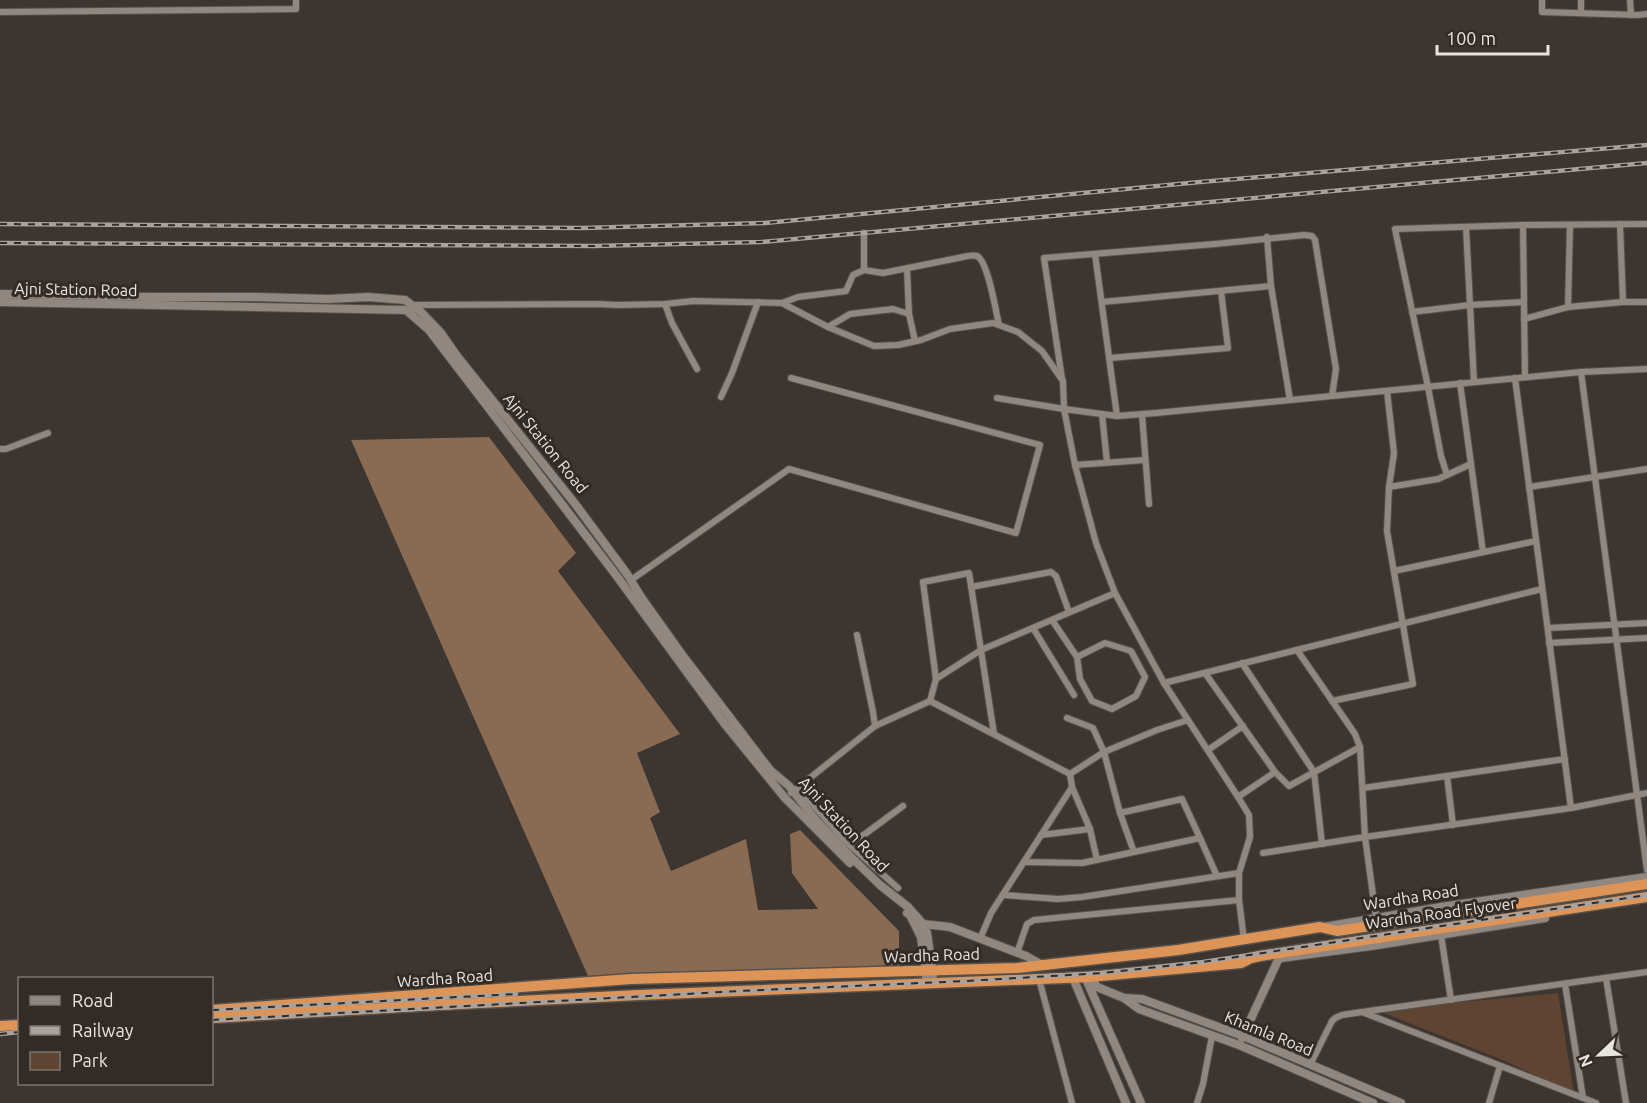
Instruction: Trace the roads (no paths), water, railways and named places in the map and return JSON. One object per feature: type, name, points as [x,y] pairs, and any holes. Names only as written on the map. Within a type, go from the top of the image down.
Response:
[{"type":"highway","name":"Wardha Road Flyover","points":[[1320,927],[1337,931],[1647,884]]},
{"type":"highway","name":"Wardha Road Flyover","points":[[1241,963],[1260,956],[1647,897]]},
{"type":"highway","name":"Wardha Road","points":[[213,1010],[631,979],[1017,968],[1178,950],[1320,927]]},
{"type":"highway","name":"Wardha Road","points":[[213,1018],[454,1004],[1073,978],[1241,963]]},
{"type":"highway","points":[[0,1026],[18,1025]]},
{"type":"highway","points":[[0,1033],[18,1032]]},
{"type":"main road","name":"Ajni Station Road","points":[[0,294],[150,301]]},
{"type":"main road","name":"Ajni Station Road","points":[[0,302],[150,301],[238,296],[328,299],[368,297],[405,300],[410,309],[421,312],[441,333],[578,526],[630,585],[770,770],[796,790],[815,819],[880,885],[908,907],[917,919]]},
{"type":"main road","name":"Ajni Station Road","points":[[517,439],[587,520],[724,723],[786,798],[839,854],[917,919]]},
{"type":"main road","points":[[578,526],[587,520]]},
{"type":"main road","points":[[917,919],[950,927],[1042,965]]},
{"type":"main road","points":[[917,919],[931,983]]},
{"type":"main road","points":[[917,919],[927,933],[929,970]]},
{"type":"street","points":[[0,12],[296,9],[296,0]]},
{"type":"street","points":[[1542,0],[1542,12],[1647,14]]},
{"type":"street","points":[[1581,0],[1581,13]]},
{"type":"street","points":[[1630,0],[1631,15]]},
{"type":"street","points":[[1620,224],[1623,302]]},
{"type":"street","points":[[1448,475],[1441,456],[1395,230],[1522,225],[1647,224]]},
{"type":"street","points":[[1522,225],[1525,377]]},
{"type":"street","points":[[1568,307],[1570,225]]},
{"type":"street","points":[[1466,227],[1474,382]]},
{"type":"street","points":[[864,233],[864,270]]},
{"type":"street","points":[[1244,940],[1239,900],[1239,873],[1250,837],[1249,815],[1164,683],[1115,593],[1096,543],[1075,465],[1064,409],[1063,381],[1044,258],[1215,244],[1267,237],[1304,235],[1312,237],[1315,240],[1336,369],[1332,396]]},
{"type":"street","points":[[1267,237],[1271,286],[1290,400]]},
{"type":"street","points":[[1095,254],[1117,416]]},
{"type":"street","points":[[410,309],[665,304],[693,301],[782,303],[798,297],[846,291],[852,275],[864,270],[883,273],[975,255],[980,257],[986,268],[999,326]]},
{"type":"street","points":[[908,269],[909,314],[915,341]]},
{"type":"street","points":[[1102,302],[1271,286]]},
{"type":"street","points":[[1110,358],[1228,348],[1221,291]]},
{"type":"street","points":[[1412,312],[1470,305],[1524,302]]},
{"type":"street","points":[[1524,319],[1568,307],[1647,302]]},
{"type":"street","points":[[721,397],[758,303]]},
{"type":"street","points":[[782,303],[828,327],[874,346],[898,345],[950,329],[993,323],[1017,332],[1042,351],[1063,381]]},
{"type":"street","points":[[665,304],[672,323],[697,369]]},
{"type":"street","points":[[828,327],[850,314],[893,309],[909,314]]},
{"type":"street","points":[[997,398],[1117,416],[1581,372],[1647,369]]},
{"type":"street","points":[[1581,372],[1647,870]]},
{"type":"street","points":[[630,585],[789,469],[1016,533],[1040,445],[791,378]]},
{"type":"street","points":[[1515,378],[1571,808]]},
{"type":"street","points":[[1460,383],[1483,552]]},
{"type":"street","points":[[1332,701],[1413,684],[1387,531],[1389,487],[1394,453],[1387,391]]},
{"type":"street","points":[[1102,414],[1107,462]]},
{"type":"street","points":[[1142,414],[1149,504]]},
{"type":"street","points":[[0,449],[48,434]]},
{"type":"street","points":[[1075,465],[1145,460]]},
{"type":"street","points":[[1389,487],[1438,479],[1471,464]]},
{"type":"street","points":[[1529,488],[1647,469]]},
{"type":"street","points":[[1394,571],[1536,541]]},
{"type":"street","points":[[930,701],[936,679],[923,582],[969,573],[994,734]]},
{"type":"street","points":[[971,587],[1051,573],[1056,576],[1070,612]]},
{"type":"street","points":[[1164,683],[1542,589]]},
{"type":"street","points":[[936,679],[981,650],[1115,593]]},
{"type":"street","points":[[1052,620],[1077,657],[1080,678],[1092,702],[1112,709],[1136,696],[1145,677],[1131,651],[1105,643],[1077,657]]},
{"type":"street","points":[[1548,628],[1647,623]]},
{"type":"street","points":[[1033,628],[1074,695]]},
{"type":"street","points":[[857,635],[874,726]]},
{"type":"street","points":[[1549,643],[1647,638]]},
{"type":"street","points":[[1297,650],[1355,734],[1360,747],[1365,837],[1376,917]]},
{"type":"street","points":[[1140,668],[1152,661]]},
{"type":"street","points":[[1242,663],[1314,772],[1322,844]]},
{"type":"street","points":[[1205,673],[1288,786],[1360,747]]},
{"type":"street","points":[[786,798],[874,726],[930,701]]},
{"type":"street","points":[[930,701],[1070,774]]},
{"type":"street","points":[[1067,718],[1094,728],[1104,752],[1120,813],[1134,852]]},
{"type":"street","points":[[1070,774],[1104,752],[1188,720]]},
{"type":"street","points":[[1208,750],[1243,726]]},
{"type":"street","points":[[1363,788],[1565,759]]},
{"type":"street","points":[[1238,797],[1275,771]]},
{"type":"street","points":[[1070,774],[1072,787],[1090,829],[1097,860]]},
{"type":"street","points":[[1447,776],[1453,825]]},
{"type":"street","points":[[980,939],[991,913],[1072,787]]},
{"type":"street","points":[[796,790],[850,845],[898,888]]},
{"type":"street","points":[[1263,853],[1571,808],[1647,792]]},
{"type":"street","points":[[1120,813],[1182,799],[1217,876]]},
{"type":"street","points":[[850,845],[903,806]]},
{"type":"street","points":[[1041,835],[1090,829]]},
{"type":"street","points":[[1024,862],[1082,863],[1200,837]]},
{"type":"street","points":[[1003,895],[1058,899],[1082,897],[1239,873]]},
{"type":"street","name":"Wardha Road","points":[[1320,927],[1647,877]]},
{"type":"street","points":[[1017,953],[1027,924],[1034,920],[1239,900]]},
{"type":"street","name":"Wardha Road","points":[[1241,963],[1347,950],[1647,902]]},
{"type":"street","points":[[1441,935],[1451,1000]]},
{"type":"street","points":[[1239,1045],[1279,958]]},
{"type":"street","points":[[1310,1065],[1336,1017],[1647,972]]},
{"type":"street","points":[[1088,977],[1094,999],[1141,1103]]},
{"type":"street","name":"Khamla Road","points":[[1088,977],[1097,987],[1124,998],[1139,1009],[1239,1045],[1373,1103]]},
{"type":"street","points":[[1073,978],[1126,1103]]},
{"type":"street","points":[[1606,978],[1626,1103]]},
{"type":"street","points":[[1039,979],[1072,1103]]},
{"type":"street","points":[[1565,984],[1583,1098]]},
{"type":"street","name":"Khamla Road","points":[[1124,998],[1142,999],[1243,1036],[1401,1103]]},
{"type":"street","points":[[1084,1004],[1094,999]]},
{"type":"street","points":[[1362,1012],[1596,1103]]},
{"type":"street","points":[[1197,1103],[1212,1036]]},
{"type":"street","points":[[1489,1103],[1500,1066]]},
{"type":"railway","points":[[0,224],[582,228],[765,223],[1200,182],[1647,145]]},
{"type":"railway","points":[[0,243],[594,246],[761,242],[1647,163]]},
{"type":"railway","points":[[213,1020],[1103,973],[1203,962],[1647,895]]},
{"type":"railway","points":[[213,1010],[516,994]]},
{"type":"railway","points":[[0,1034],[18,1032]]}]
